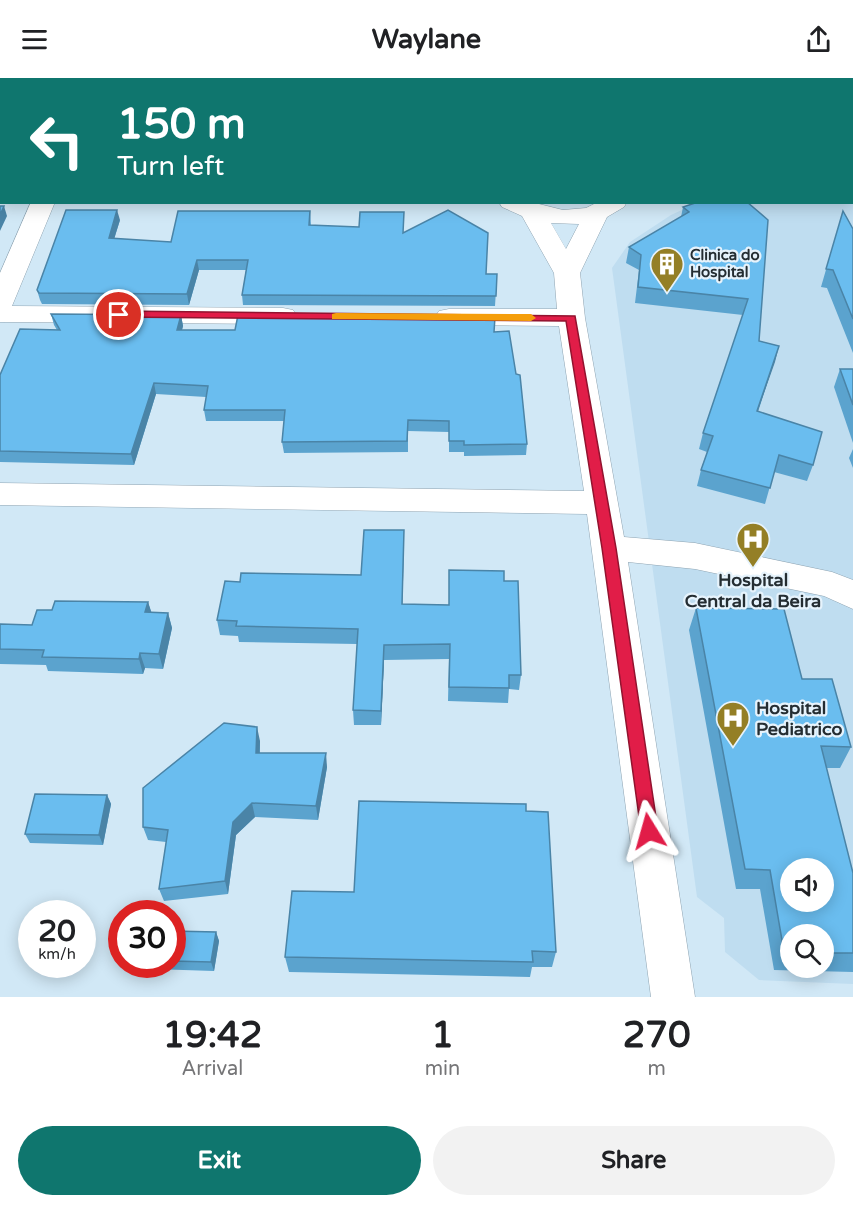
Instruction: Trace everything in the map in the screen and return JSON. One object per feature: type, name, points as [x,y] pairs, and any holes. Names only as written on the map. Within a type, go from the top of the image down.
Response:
[{"type":"street","points":[[0,304],[42,204]]},
{"type":"street","points":[[521,207],[565,216],[613,206]]},
{"type":"street","points":[[567,273],[613,206]]},
{"type":"street","points":[[521,207],[567,273],[571,318],[609,548],[673,997]]},
{"type":"street","points":[[0,314],[309,316]]},
{"type":"street","points":[[428,317],[571,318]]},
{"type":"street","points":[[0,494],[601,503]]},
{"type":"street","points":[[609,548],[695,556],[832,585],[853,596]]},
{"type":"shaded area","name":"Hospital Central da Beira","points":[[695,204],[853,204],[853,984],[759,980],[725,952],[724,918],[697,897],[612,268],[630,242],[671,215]]},
{"type":"building","points":[[692,204],[749,204],[768,220],[759,341],[779,346],[757,411],[822,432],[813,465],[779,455],[770,488],[701,470],[713,436],[703,433],[748,299],[638,287],[641,255],[629,247],[689,212],[683,207]]},
{"type":"building","points":[[66,210],[117,210],[109,238],[171,242],[178,211],[310,211],[309,225],[359,227],[360,212],[404,212],[403,233],[448,210],[488,233],[486,274],[497,274],[496,296],[242,295],[248,260],[197,260],[187,294],[39,293],[37,290]]},
{"type":"building","points":[[843,211],[853,229],[853,319],[833,270],[826,269]]},
{"type":"building","points":[[51,314],[181,315],[177,330],[235,330],[238,315],[495,317],[494,332],[509,331],[516,374],[520,375],[527,444],[464,445],[464,441],[449,441],[449,421],[408,420],[407,441],[282,442],[285,410],[204,410],[208,386],[154,383],[131,454],[0,451],[0,375],[20,329],[60,330]]},
{"type":"building","points":[[840,369],[853,369],[853,405]]},
{"type":"building","points":[[364,530],[404,530],[402,604],[449,605],[449,570],[504,571],[504,581],[518,581],[521,675],[509,675],[509,688],[449,687],[450,644],[384,645],[381,711],[353,710],[358,629],[236,626],[237,621],[217,620],[225,581],[240,582],[241,573],[361,575]]},
{"type":"building","points":[[55,601],[148,602],[145,612],[168,613],[159,654],[140,653],[139,659],[42,657],[44,650],[0,649],[0,624],[32,625],[37,610],[52,610]]},
{"type":"building","points":[[696,608],[784,609],[802,679],[832,679],[851,747],[821,746],[853,873],[853,953],[834,953],[834,924],[780,924],[780,929],[770,870],[745,869]]},
{"type":"building","points":[[224,723],[257,727],[256,753],[326,753],[316,806],[252,803],[233,822],[225,881],[159,889],[168,830],[143,827],[143,788]]},
{"type":"building","points":[[35,794],[107,795],[99,835],[25,834]]},
{"type":"building","points":[[359,801],[526,804],[526,811],[548,812],[556,952],[532,951],[533,962],[285,957],[292,891],[354,892]]},
{"type":"building","points":[[186,931],[216,932],[211,962],[186,961]]},
{"type":"slow traffic","points":[[336,316],[531,318]]},
{"type":"place","name":"Clinica do Hospital","points":[[667,293]]},
{"type":"place","name":"Hospital Central da Beira","points":[[753,568]]},
{"type":"place","name":"Hospital Pediatrico","points":[[733,747]]},
{"type":"route","points":[[119,315],[571,318],[609,548],[649,831]]}]
